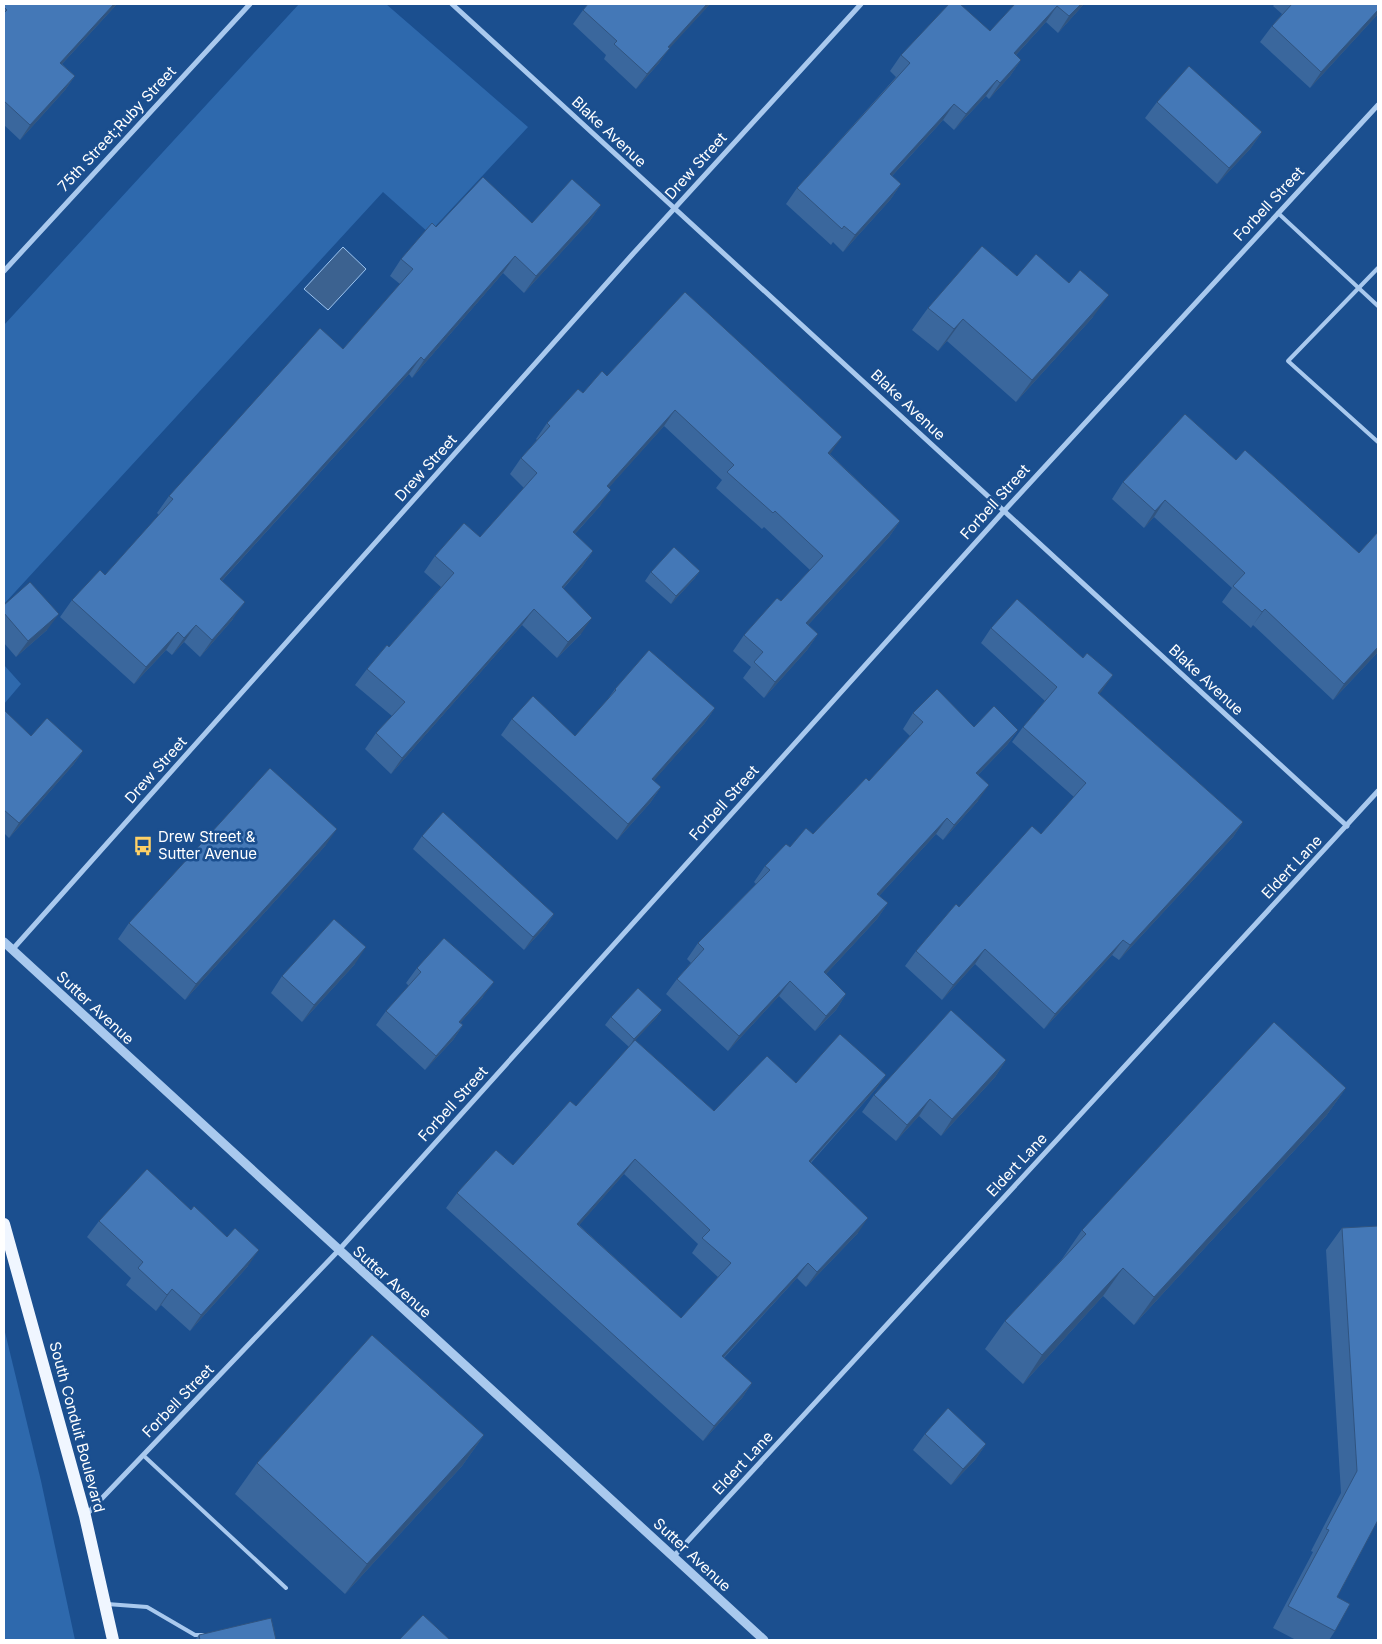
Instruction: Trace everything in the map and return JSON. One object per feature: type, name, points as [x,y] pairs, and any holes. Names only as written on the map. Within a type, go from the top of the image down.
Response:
[{"type":"main road","name":"South Conduit Boulevard","points":[[4,1224],[85,1516],[113,1640]]},
{"type":"street","name":"75th Street;Ruby Street","points":[[4,271],[250,4]]},
{"type":"street","name":"Blake Avenue","points":[[452,4],[1346,826]]},
{"type":"street","name":"Drew Street","points":[[12,950],[674,208],[861,4]]},
{"type":"street","name":"Forbell Street","points":[[85,1516],[338,1251],[1004,511],[1378,104]]},
{"type":"street","name":"Eldert Lane","points":[[674,1556],[1378,791]]},
{"type":"street","name":"Sutter Avenue","points":[[4,942],[338,1251],[764,1640]]},
{"type":"lane","points":[[1278,213],[1378,306]]},
{"type":"lane","points":[[1378,268],[1288,361],[1378,442]]},
{"type":"lane","points":[[144,1456],[286,1588]]},
{"type":"lane","points":[[105,1604],[147,1608],[195,1635],[213,1636]]},
{"type":"shaded area","points":[[299,4],[386,4],[528,127],[429,233],[383,192],[4,604],[4,325]]},
{"type":"shaded area","points":[[343,247],[366,269],[328,310],[304,289]]},
{"type":"shaded area","points":[[4,665],[21,684],[4,704]]},
{"type":"shaded area","points":[[4,1328],[41,1481],[75,1640],[4,1640]]},
{"type":"building","points":[[4,4],[114,4],[60,63],[75,76],[30,125],[4,101],[4,13],[7,10]]},
{"type":"building","points":[[588,4],[707,4],[668,47],[670,48],[647,74],[614,44],[617,41],[583,10]]},
{"type":"building","points":[[949,4],[960,4],[990,31],[1015,4],[1081,4],[1069,16],[1057,6],[1014,53],[1021,60],[1000,83],[997,80],[966,114],[954,104],[890,174],[901,184],[855,235],[844,226],[842,229],[797,188],[910,63],[901,55]]},
{"type":"building","points":[[1292,4],[1378,4],[1378,10],[1321,72],[1272,26]]},
{"type":"building","points":[[1189,66],[1262,132],[1229,168],[1157,102]]},
{"type":"building","points":[[483,177],[532,223],[572,179],[601,205],[536,276],[515,256],[424,360],[421,357],[220,579],[245,602],[212,640],[196,625],[184,638],[178,632],[146,667],[72,600],[100,570],[105,575],[173,499],[169,496],[320,328],[343,349],[413,269],[401,259],[432,223],[436,227]]},
{"type":"building","points":[[982,246],[1017,276],[1036,254],[1069,283],[1080,270],[1109,295],[1032,380],[963,319],[954,329],[928,308]]},
{"type":"building","points":[[685,292],[842,437],[828,453],[900,521],[806,623],[818,634],[775,682],[754,662],[763,652],[744,635],[777,598],[781,601],[823,556],[775,511],[773,513],[727,472],[734,465],[675,410],[607,486],[611,490],[573,532],[593,551],[562,587],[592,618],[568,642],[534,609],[402,758],[376,733],[405,702],[367,669],[387,645],[389,647],[454,573],[435,556],[464,523],[480,537],[537,473],[521,458],[550,426],[547,423],[578,389],[583,393],[602,371],[607,376]]},
{"type":"building","points":[[1185,414],[1236,460],[1245,450],[1359,553],[1378,532],[1378,647],[1344,684],[1265,609],[1262,612],[1233,586],[1245,573],[1165,500],[1155,511],[1123,482]]},
{"type":"building","points":[[674,547],[700,571],[676,596],[651,572]]},
{"type":"building","points":[[30,582],[59,614],[28,641],[4,613],[4,605]]},
{"type":"building","points":[[1017,599],[1083,658],[1087,653],[1113,675],[1098,693],[1243,822],[1130,945],[1123,940],[1055,1014],[985,949],[953,985],[916,951],[956,904],[959,907],[1032,826],[1041,834],[1086,783],[1023,727],[1057,687],[991,628]]},
{"type":"building","points":[[649,650],[715,708],[652,779],[661,787],[628,824],[512,719],[533,696],[575,736]]},
{"type":"building","points":[[937,689],[974,727],[994,706],[1018,730],[976,773],[989,785],[954,825],[947,818],[877,894],[888,903],[824,972],[846,994],[826,1016],[790,981],[739,1036],[677,979],[704,949],[698,943],[770,870],[765,866],[786,844],[790,847],[806,828],[813,834],[866,778],[869,781],[923,722],[913,713]]},
{"type":"building","points":[[4,710],[31,736],[47,718],[83,751],[19,823],[4,810]]},
{"type":"building","points":[[270,768],[337,829],[196,984],[129,923]]},
{"type":"building","points":[[443,812],[554,914],[533,937],[422,836]]},
{"type":"building","points":[[334,919],[366,947],[314,1005],[282,976]]},
{"type":"building","points":[[444,938],[494,982],[459,1022],[463,1025],[436,1056],[386,1011],[421,972],[417,968]]},
{"type":"building","points":[[638,988],[662,1010],[634,1039],[611,1017]]},
{"type":"building","points":[[951,1010],[1006,1060],[952,1119],[930,1099],[907,1125],[874,1095]]},
{"type":"building","points":[[1274,1022],[1346,1088],[1154,1297],[1123,1268],[1042,1355],[1005,1321],[1086,1234],[1082,1230]]},
{"type":"building","points":[[840,1034],[886,1075],[809,1161],[868,1218],[817,1272],[808,1263],[722,1356],[752,1383],[714,1426],[457,1193],[496,1150],[513,1165],[570,1101],[576,1106],[635,1040],[714,1111],[767,1056],[796,1083]],"holes":[[[635,1159],[710,1230],[702,1238],[731,1263],[681,1318],[577,1224]]]},
{"type":"building","points":[[147,1169],[191,1210],[194,1206],[227,1237],[235,1228],[259,1250],[201,1315],[172,1289],[167,1295],[138,1268],[143,1262],[99,1221]]},
{"type":"building","points":[[1378,1226],[1378,1520],[1337,1597],[1350,1604],[1335,1631],[1288,1606],[1329,1530],[1326,1529],[1357,1471],[1342,1228]]},
{"type":"building","points":[[372,1335],[484,1435],[367,1564],[257,1463]]},
{"type":"building","points":[[948,1408],[986,1444],[963,1469],[925,1434]]},
{"type":"building","points":[[423,1615],[450,1640],[399,1640]]},
{"type":"building","points":[[271,1618],[276,1640],[200,1640],[199,1635]]},
{"type":"place","name":"Drew Street & Sutter Avenue","points":[[143,846]]}]
